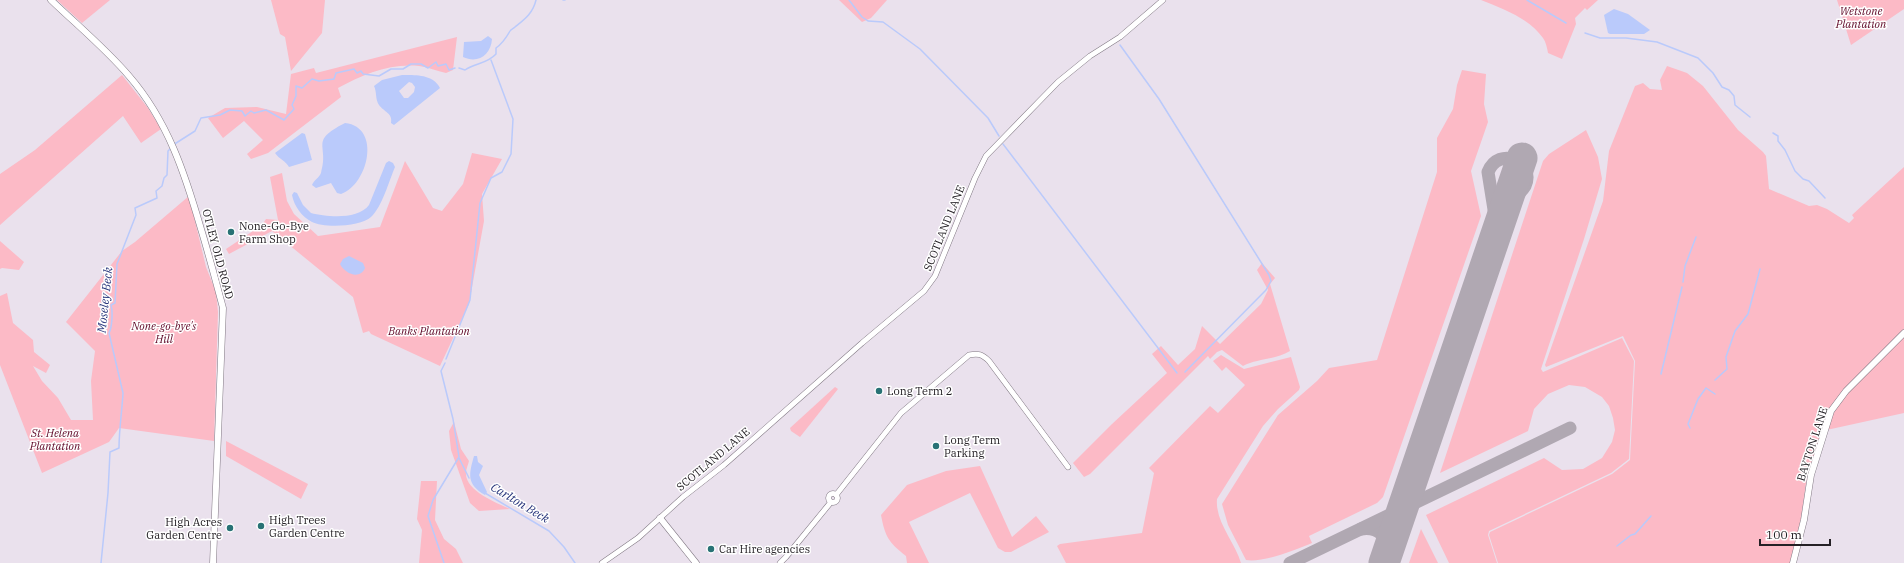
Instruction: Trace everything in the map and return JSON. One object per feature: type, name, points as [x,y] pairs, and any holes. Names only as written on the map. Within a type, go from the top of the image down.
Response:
[{"type":"street","name":"OTLEY OLD ROAD","points":[[51,0],[130,76],[151,105],[174,146],[191,194],[223,308],[213,563]]},
{"type":"street","name":"SCOTLAND LANE","points":[[602,563],[638,538],[683,497],[724,465],[862,343],[924,291],[935,276],[975,178],[986,156],[1058,82],[1090,56],[1120,37],[1163,0]]},
{"type":"street","name":"BAYTON LANE","points":[[1793,563],[1804,520],[1811,476],[1831,412],[1846,391],[1904,333]]},
{"type":"street","points":[[780,563],[831,502],[836,501],[836,495],[910,404],[968,355],[983,355],[989,361],[1068,467]]},
{"type":"street","points":[[660,518],[696,563]]},
{"type":"green space","points":[[57,0],[110,0],[82,23]]},
{"type":"green space","points":[[271,0],[325,0],[322,33],[291,71],[285,37],[280,34]]},
{"type":"green space","points":[[839,0],[887,0],[871,18],[862,22]]},
{"type":"green space","points":[[1481,0],[1598,0],[1587,10],[1585,8],[1575,18],[1576,24],[1562,59],[1548,53],[1544,40],[1530,25],[1515,15]]},
{"type":"green space","name":"Wetstone Plantation","points":[[1837,0],[1904,0],[1904,9],[1851,45]]},
{"type":"green space","points":[[457,37],[453,70],[446,73],[419,66],[397,66],[377,71],[357,79],[338,88],[341,97],[268,153],[251,159],[247,154],[263,140],[244,121],[223,138],[208,118],[225,108],[257,107],[286,114],[291,74],[314,68],[316,73]]},
{"type":"green space","points":[[1667,66],[1687,73],[1703,86],[1738,130],[1763,152],[1766,156],[1769,189],[1809,206],[1817,205],[1827,209],[1849,223],[1854,218],[1852,215],[1904,167],[1904,413],[1822,431],[1807,476],[1801,519],[1790,563],[1498,563],[1489,535],[1490,532],[1612,474],[1630,460],[1635,361],[1623,336],[1546,367],[1545,365],[1603,201],[1609,151],[1635,86],[1643,83],[1650,89],[1662,90],[1660,80]]},
{"type":"green space","points":[[1462,70],[1486,74],[1484,104],[1488,122],[1471,171],[1481,216],[1383,497],[1377,503],[1309,536],[1312,543],[1270,558],[1261,560],[1246,560],[1228,525],[1222,504],[1278,415],[1317,381],[1329,368],[1377,360],[1437,172],[1437,138],[1453,109],[1457,85]]},
{"type":"green space","points":[[122,75],[148,108],[161,129],[141,143],[123,116],[0,225],[0,174],[35,150]]},
{"type":"green space","points":[[1586,130],[1598,157],[1602,179],[1584,239],[1541,369],[1543,372],[1622,338],[1634,361],[1629,459],[1611,473],[1489,531],[1488,535],[1497,563],[1449,563],[1426,515],[1544,458],[1562,470],[1583,469],[1602,458],[1612,442],[1615,430],[1609,406],[1602,397],[1585,387],[1569,385],[1548,394],[1534,409],[1528,431],[1440,473],[1543,161],[1549,154]]},
{"type":"green space","name":"Banks Plantation","points":[[472,153],[502,159],[482,194],[484,221],[469,304],[440,366],[371,334],[369,331],[363,333],[353,297],[272,231],[229,254],[226,249],[262,225],[266,219],[278,220],[270,177],[282,173],[287,201],[294,214],[318,236],[380,227],[405,161],[433,208],[442,211],[463,184]]},
{"type":"green space","points":[[189,196],[206,267],[216,292],[218,312],[214,441],[119,428],[109,442],[42,473],[0,365],[0,296],[7,293],[13,323],[33,340],[34,352],[50,365],[46,373],[33,366],[42,381],[58,398],[71,420],[93,420],[91,381],[95,351],[66,322],[122,251],[135,242]]},
{"type":"green space","points":[[0,241],[24,262],[19,270],[0,269]]},
{"type":"green space","points":[[1262,263],[1275,278],[1270,284],[1290,351],[1243,366],[1222,350],[1217,352],[1210,359],[1208,356],[1090,474],[1084,477],[1073,463],[1167,373],[1152,354],[1161,346],[1178,365],[1195,349],[1202,326],[1220,344],[1261,304],[1268,290],[1257,270]]},
{"type":"green space","points":[[1221,355],[1244,369],[1291,357],[1300,387],[1299,390],[1278,409],[1263,426],[1217,499],[1217,507],[1222,524],[1241,563],[1066,563],[1057,546],[1060,544],[1142,533],[1154,473],[1149,468],[1210,406],[1218,413],[1245,385],[1226,367],[1222,371],[1213,361]]},
{"type":"green space","points":[[835,387],[838,389],[800,437],[791,431],[790,428]]},
{"type":"green space","points":[[454,422],[461,449],[469,461],[466,473],[467,479],[476,491],[483,496],[510,509],[479,511],[470,503],[451,450],[449,431]]},
{"type":"green space","points":[[226,441],[308,484],[301,499],[226,456]]},
{"type":"green space","points":[[980,466],[1012,537],[1036,516],[1049,532],[1011,552],[1005,552],[998,548],[970,493],[909,522],[929,563],[907,563],[906,556],[895,547],[888,538],[881,515],[907,485],[946,471]]},
{"type":"green space","points":[[421,481],[437,481],[435,520],[444,539],[456,549],[463,563],[419,563],[422,530],[417,519]]},
{"type":"green space","points":[[1421,529],[1438,563],[1409,563]]},
{"type":"water","points":[[1614,9],[1628,14],[1650,30],[1644,34],[1608,33],[1604,15]]},
{"type":"water","points":[[488,36],[492,39],[491,45],[483,57],[479,59],[469,59],[463,57],[464,42],[481,41]]},
{"type":"water","points":[[402,75],[418,75],[433,80],[440,88],[394,125],[391,123],[391,117],[379,105],[377,100],[374,86],[382,80]],"holes":[[[409,82],[415,87],[414,92],[408,98],[404,98],[399,91]]]},
{"type":"water","points":[[345,123],[357,127],[364,135],[367,145],[367,157],[364,169],[358,180],[350,189],[341,194],[337,193],[331,183],[316,188],[312,185],[321,173],[323,163],[322,144],[327,135]]},
{"type":"water","points":[[302,133],[305,134],[312,160],[289,167],[275,153]]},
{"type":"water","points":[[389,161],[393,163],[395,167],[388,186],[379,207],[371,217],[366,220],[351,225],[342,226],[317,224],[305,217],[299,211],[295,203],[292,195],[294,192],[297,193],[303,205],[311,213],[325,216],[342,216],[358,213],[369,205],[386,163]]},
{"type":"water","points":[[349,256],[363,263],[365,268],[363,272],[356,275],[345,271],[342,268],[340,264],[343,259]]},
{"type":"water","points":[[474,456],[477,456],[478,462],[483,466],[479,475],[487,492],[485,495],[475,487],[470,478]]},
{"type":"waterway","name":"Moseley Beck","points":[[459,68],[465,70],[485,62],[496,54],[496,48],[501,44],[510,30],[531,12],[536,0]]},
{"type":"waterway","points":[[849,0],[862,17],[868,21],[883,22],[920,49],[988,118],[999,136]]},
{"type":"waterway","points":[[1527,0],[1566,23]]},
{"type":"waterway","points":[[1585,33],[1600,38],[1626,38],[1657,42],[1698,58],[1713,73],[1722,87],[1729,90],[1734,96],[1735,105],[1750,117]]},
{"type":"waterway","points":[[1120,45],[1159,99],[1269,275],[1271,281],[1266,290],[1185,372]]},
{"type":"waterway","points":[[446,359],[470,300],[480,203],[491,178],[502,172],[511,154],[513,119],[491,60]]},
{"type":"waterway","name":"Moseley Beck","points":[[173,145],[195,131],[201,118],[220,115],[230,110],[242,111],[245,116],[251,111],[254,113],[266,110],[284,120],[294,109],[292,105],[296,96],[296,86],[302,88],[312,79],[319,81],[334,79],[336,73],[354,69],[357,73],[361,71],[363,74],[379,76],[391,69],[403,69],[411,64],[421,64],[428,68],[436,62],[438,66],[446,64],[449,70],[455,68]]},
{"type":"waterway","points":[[1773,133],[1778,136],[1778,141],[1785,150],[1795,171],[1803,179],[1809,181],[1825,198]]},
{"type":"waterway","points":[[1003,144],[1177,373]]},
{"type":"waterway","name":"Moseley Beck","points":[[101,563],[108,493],[110,452],[119,448],[123,393],[109,333],[112,319],[111,305],[115,303],[117,264],[136,215],[135,208],[157,198],[156,191],[162,186],[164,178],[167,175],[168,151],[171,148]]},
{"type":"waterway","points":[[1683,282],[1685,266],[1696,237]]},
{"type":"waterway","points":[[1715,380],[1727,369],[1726,357],[1735,331],[1748,314],[1760,269]]},
{"type":"waterway","points":[[1661,374],[1682,287]]},
{"type":"waterway","points":[[444,563],[428,516],[433,500],[459,457],[453,419],[441,371],[445,363]]},
{"type":"waterway","points":[[1690,428],[1688,424],[1698,399],[1706,388],[1715,394]]},
{"type":"waterway","name":"Carlton Beck","points":[[459,458],[469,478]]},
{"type":"waterway","name":"Carlton Beck","points":[[485,493],[549,531],[564,547],[575,563]]},
{"type":"waterway","points":[[1617,546],[1631,535],[1635,534],[1651,516]]},
{"type":"taxiway","points":[[1496,236],[1496,222],[1488,172],[1493,164],[1500,159],[1507,158],[1515,160],[1521,164],[1527,177],[1523,189],[1506,206]]},
{"type":"taxiway","points":[[1290,563],[1570,428]]},
{"type":"taxiway","points":[[1394,510],[1405,497],[1410,487]]},
{"type":"taxiway","points":[[1361,529],[1373,529],[1382,535],[1387,544],[1387,556]]},
{"type":"runway","points":[[1384,563],[1522,158]]},
{"type":"place","name":"None-Go-Bye Farm Shop","points":[[231,232]]},
{"type":"place","name":"Long Term 2","points":[[879,391]]},
{"type":"place","name":"Long Term Parking","points":[[936,446]]},
{"type":"place","name":"High Trees Garden Centre","points":[[261,526]]},
{"type":"place","name":"High Acres Garden Centre","points":[[230,528]]},
{"type":"place","name":"Car Hire agencies","points":[[711,549]]},
{"type":"park label","name":"None-go-bye's Hill","points":[[164,332]]},
{"type":"park label","name":"St. Helena Plantation","points":[[55,439]]}]
